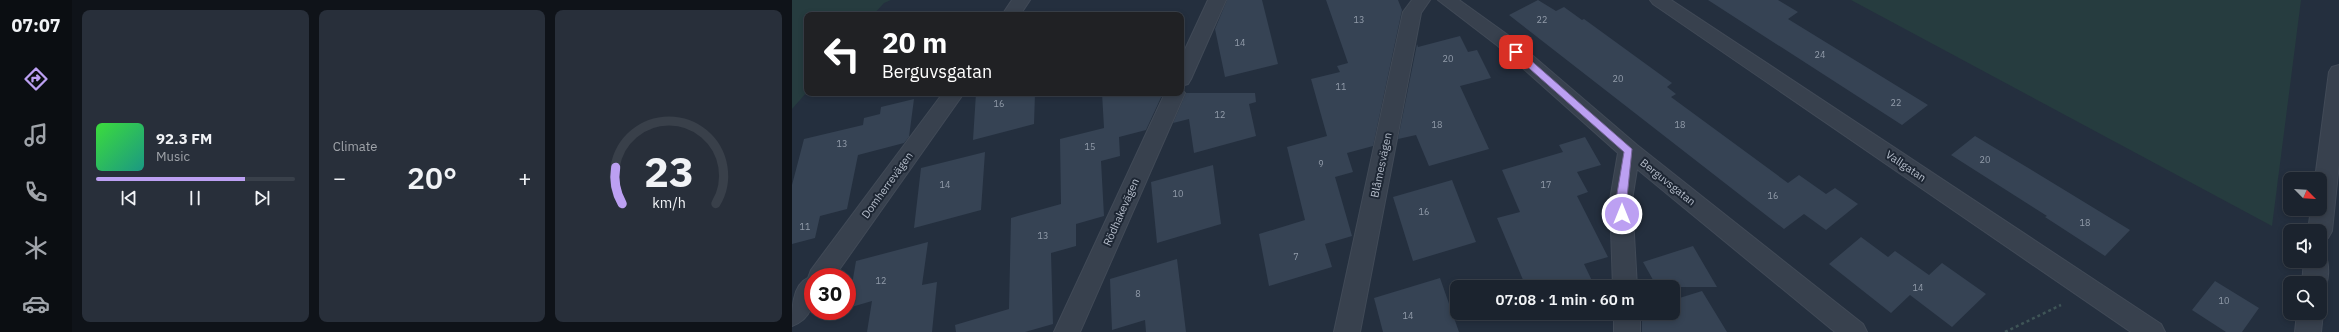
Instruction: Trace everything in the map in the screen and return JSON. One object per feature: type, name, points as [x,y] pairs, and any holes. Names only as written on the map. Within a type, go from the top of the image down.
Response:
[{"type":"street","points":[[1013,12],[1021,0]]},
{"type":"street","points":[[1184,72],[1217,0]]},
{"type":"street","name":"Blåmesvägen","points":[[1346,332],[1412,12],[1421,0]]},
{"type":"street","name":"Berguvsgatan","points":[[1447,0],[1504,42],[1629,151],[1854,332]]},
{"type":"street","name":"Vallgatan","points":[[1659,0],[2092,290],[2152,332]]},
{"type":"street","points":[[2321,224],[2339,72]]},
{"type":"street","name":"Domherrevägen","points":[[827,268],[952,96]]},
{"type":"street","name":"Rödhakevägen","points":[[1066,332],[1174,96]]},
{"type":"street","points":[[1625,280],[1621,200],[1629,151]]},
{"type":"street","points":[[792,315],[804,298]]},
{"type":"street","points":[[1627,320],[1628,332]]},
{"type":"street","points":[[2308,332],[2309,320]]},
{"type":"path","points":[[2005,332],[2092,290]]},
{"type":"green space","points":[[792,0],[891,0],[884,3],[876,12],[804,12],[804,95],[792,109]]},
{"type":"green space","points":[[1851,0],[2301,0],[2272,226]]},
{"type":"building","points":[[1227,0],[1262,0],[1278,64],[1225,77],[1215,29]]},
{"type":"building","points":[[1326,0],[1398,0],[1402,10],[1373,146],[1347,153],[1353,172],[1335,177],[1352,236],[1325,244],[1332,267],[1269,286],[1259,234],[1305,220],[1287,147],[1327,136],[1311,79],[1340,72],[1337,66],[1348,63]]},
{"type":"building","points":[[1538,0],[1556,11],[1564,7],[1582,20],[1584,19],[1672,83],[1667,87],[1676,94],[1671,97],[1788,183],[1799,175],[1826,194],[1835,188],[1858,204],[1826,230],[1804,214],[1784,229],[1509,15]]},
{"type":"building","points":[[1708,0],[1778,0],[1798,12],[1788,19],[1928,105],[1902,125]]},
{"type":"building","points":[[1460,36],[1468,52],[1477,50],[1491,78],[1460,86],[1489,149],[1429,166],[1416,135],[1398,139],[1417,44],[1418,47]]},
{"type":"building","points":[[1186,93],[1255,93],[1256,102],[1249,104],[1256,136],[1194,153],[1189,119],[1173,123]]},
{"type":"building","points":[[976,96],[1035,96],[1034,124],[973,140]]},
{"type":"building","points":[[1102,96],[1162,96],[1146,130],[1119,137],[1120,156],[1101,161],[1104,216],[1076,224],[1076,246],[1051,253],[1053,324],[1025,332],[956,332],[955,325],[1009,309],[1011,218],[1061,204],[1060,139],[1104,128]]},
{"type":"building","points":[[914,99],[909,137],[904,143],[858,155],[847,209],[820,216],[815,238],[792,244],[792,185],[804,139],[863,125],[864,118],[880,114],[881,107]]},
{"type":"building","points":[[1975,136],[2130,230],[2105,256],[2045,217],[2047,216],[1951,155]]},
{"type":"building","points":[[1585,137],[1601,165],[1577,172],[1588,192],[1577,196],[1608,257],[1584,264],[1592,280],[1523,280],[1497,218],[1520,212],[1502,170],[1563,152],[1559,145]]},
{"type":"building","points":[[985,152],[981,210],[914,228],[921,168]]},
{"type":"building","points":[[1213,165],[1221,224],[1157,243],[1151,182]]},
{"type":"building","points":[[1452,180],[1476,242],[1413,261],[1393,197]]},
{"type":"building","points":[[1861,237],[1888,257],[1895,251],[1929,275],[1942,263],[1986,294],[1952,327],[1910,295],[1891,313],[1829,264]]},
{"type":"building","points":[[928,242],[922,285],[937,282],[932,332],[867,332],[872,301],[856,306],[856,261]]},
{"type":"building","points":[[1693,246],[1717,287],[1680,287],[1680,280],[1653,280],[1643,262]]},
{"type":"building","points":[[1177,259],[1186,332],[1146,332],[1145,320],[1112,330],[1110,279]]},
{"type":"building","points":[[1440,278],[1450,306],[1450,320],[1455,320],[1459,332],[1383,332],[1374,298]]},
{"type":"building","points":[[2215,281],[2259,308],[2242,332],[2226,332],[2192,310]]},
{"type":"building","points":[[1702,291],[1727,332],[1642,332],[1642,320],[1680,320],[1680,298]]},
{"type":"route","points":[[1516,52],[1629,151],[1621,200],[1622,214]]}]
